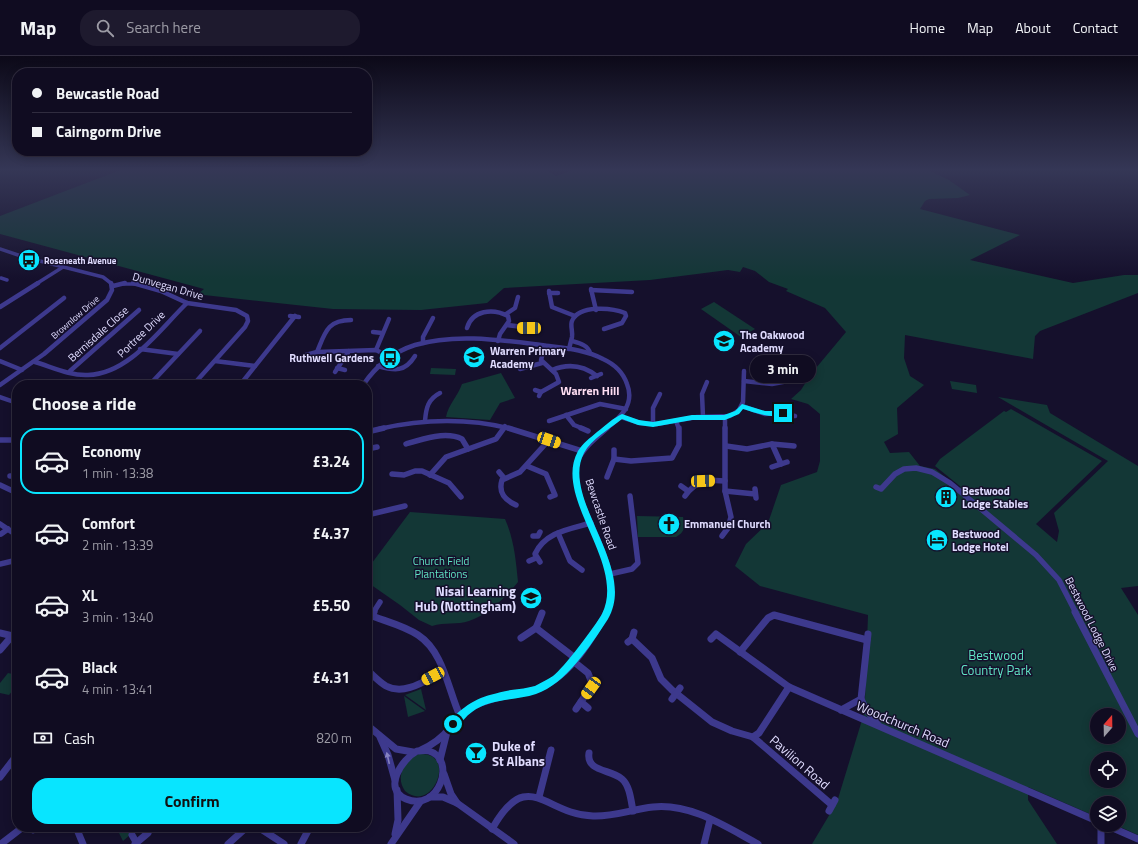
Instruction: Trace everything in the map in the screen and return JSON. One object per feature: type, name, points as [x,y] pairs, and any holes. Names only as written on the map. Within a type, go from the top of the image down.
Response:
[{"type":"street","points":[[0,248],[24,257],[104,277],[110,281],[113,286]]},
{"type":"street","points":[[0,307],[64,267]]},
{"type":"street","name":"Dunvegan Drive","points":[[113,286],[122,283],[133,283],[158,290],[187,303],[236,310],[247,316],[248,321],[245,327],[197,380]]},
{"type":"street","name":"Brownlow Drive","points":[[0,385],[35,362],[107,300],[112,293],[113,286]]},
{"type":"street","points":[[596,310],[591,289],[629,291]]},
{"type":"street","points":[[558,293],[549,292],[552,307],[576,316],[596,310],[614,309],[627,312],[622,323],[608,329]]},
{"type":"street","points":[[0,348],[64,298]]},
{"type":"street","points":[[506,314],[515,308],[518,298],[513,299]]},
{"type":"street","name":"Portree Drive","points":[[35,362],[89,376],[107,372],[122,366],[187,303]]},
{"type":"street","name":"Bernisdale Close","points":[[70,371],[139,310]]},
{"type":"street","points":[[466,326],[471,315],[495,311],[506,314],[509,319],[500,334],[498,342]]},
{"type":"street","points":[[244,380],[294,316]]},
{"type":"street","points":[[569,350],[572,341],[571,324],[576,316]]},
{"type":"street","points":[[423,343],[423,337],[432,319],[438,321]]},
{"type":"street","points":[[376,350],[387,320]]},
{"type":"street","points":[[317,352],[329,327],[336,321],[347,321]]},
{"type":"street","points":[[506,325],[536,330]]},
{"type":"street","points":[[321,326],[329,327]]},
{"type":"street","points":[[154,380],[200,331]]},
{"type":"street","points":[[373,332],[382,333]]},
{"type":"street","name":"Bewcastle Road","points":[[367,380],[378,366],[390,357],[423,343],[452,340],[498,342],[544,346],[590,354],[614,366],[625,378],[629,392],[626,409],[622,416],[592,439],[582,451],[576,464],[576,479],[590,523],[610,574],[612,590],[608,610],[602,621],[558,678],[542,688],[489,698],[460,716],[448,731],[421,750]]},
{"type":"street","points":[[572,341],[581,343],[590,349],[590,354]]},
{"type":"street","points":[[542,363],[541,356],[544,346]]},
{"type":"street","points":[[140,349],[178,354]]},
{"type":"street","points":[[295,357],[302,359],[309,353],[317,352],[376,350],[390,357]]},
{"type":"street","points":[[346,370],[336,370],[349,351]]},
{"type":"street","points":[[378,366],[401,370],[408,367],[415,358]]},
{"type":"street","points":[[215,360],[255,366]]},
{"type":"street","points":[[0,361],[22,370]]},
{"type":"street","points":[[522,367],[542,363],[552,370],[558,378],[558,384]]},
{"type":"street","points":[[552,370],[565,365],[577,366],[590,370],[599,375],[591,378]]},
{"type":"street","points":[[622,416],[638,423],[653,424],[703,416],[725,417],[737,412],[742,406],[744,371]]},
{"type":"street","points":[[744,381],[772,384],[784,380]]},
{"type":"street","points":[[703,416],[702,397],[704,383]]},
{"type":"street","points":[[535,390],[540,394],[558,384],[564,386]]},
{"type":"street","points":[[425,421],[426,405],[436,394]]},
{"type":"street","points":[[0,397],[12,401]]},
{"type":"street","points":[[653,424],[653,408],[660,397]]},
{"type":"street","points":[[552,419],[600,404],[626,409]]},
{"type":"street","points":[[742,406],[765,414],[792,414]]},
{"type":"street","points":[[566,415],[572,423],[584,432]]},
{"type":"street","points":[[719,528],[724,534],[731,517],[725,491],[725,417]]},
{"type":"street","points":[[372,431],[425,421],[469,421],[505,426],[582,451]]},
{"type":"street","points":[[614,459],[631,461],[672,458],[678,452],[680,434],[676,421]]},
{"type":"street","points":[[430,475],[446,457],[496,439],[505,426]]},
{"type":"street","points":[[406,444],[413,440],[433,437],[457,437],[463,439],[468,449]]},
{"type":"street","points":[[0,440],[12,440]]},
{"type":"street","points":[[504,478],[518,474],[549,440]]},
{"type":"street","points":[[726,446],[747,449],[772,444],[791,444]]},
{"type":"street","points":[[772,444],[781,464]]},
{"type":"street","points":[[372,449],[377,447]]},
{"type":"street","points":[[607,474],[614,459],[614,450]]},
{"type":"street","points":[[772,466],[787,462]]},
{"type":"street","points":[[526,466],[535,471],[544,473],[553,486],[555,495],[550,497]]},
{"type":"street","points":[[544,473],[548,468]]},
{"type":"street","name":"Bestwood Lodge Drive","points":[[876,487],[881,489],[895,474],[904,469],[916,468],[932,472],[950,483],[1036,555],[1059,580],[1138,734]]},
{"type":"street","points":[[392,474],[400,472],[404,475],[418,471],[430,475],[447,482],[456,490],[460,497]]},
{"type":"street","points":[[499,472],[504,478]]},
{"type":"street","points":[[504,478],[500,489],[504,502],[516,505]]},
{"type":"street","points":[[681,486],[687,494],[701,481],[725,481]]},
{"type":"street","points":[[0,485],[12,491]]},
{"type":"street","points":[[449,494],[456,490]]},
{"type":"street","points":[[725,491],[755,494]]},
{"type":"street","points":[[610,574],[632,569],[638,562],[629,499]]},
{"type":"street","points":[[372,513],[398,505],[405,506]]},
{"type":"street","points":[[529,561],[538,560],[536,551],[544,541],[558,533],[590,523]]},
{"type":"street","points":[[0,524],[10,530],[1,534]]},
{"type":"street","points":[[558,533],[568,556],[577,570]]},
{"type":"street","points":[[537,535],[544,541]]},
{"type":"street","points":[[0,564],[12,561]]},
{"type":"street","points":[[372,611],[380,602]]},
{"type":"street","points":[[521,638],[536,628],[542,613]]},
{"type":"street","points":[[740,652],[768,618],[774,615],[867,637],[861,699],[865,708],[880,727]]},
{"type":"street","points":[[372,616],[423,640],[436,654],[460,716]]},
{"type":"street","points":[[536,628],[574,659],[592,679],[591,688],[576,709]]},
{"type":"street","name":"Pavilion Road","points":[[634,632],[630,640],[652,658],[661,679],[676,693],[712,722],[732,731],[753,737],[832,805]]},
{"type":"street","points":[[0,633],[12,635]]},
{"type":"street","name":"Woodchurch Road","points":[[711,639],[716,634],[789,687],[1090,818]]},
{"type":"street","points":[[0,650],[12,639]]},
{"type":"street","points":[[372,674],[386,685],[402,689],[413,686],[442,672]]},
{"type":"street","name":"Pavilion Road","points":[[753,737],[760,733],[789,687]]},
{"type":"street","points":[[841,710],[861,699]]},
{"type":"street","points":[[581,702],[588,708]]},
{"type":"street","points":[[372,729],[396,748],[413,752]]},
{"type":"street","name":"Bewcastle Road","points":[[440,760],[448,731]]},
{"type":"street","points":[[380,736],[388,755],[399,793],[408,801],[420,802]]},
{"type":"street","points":[[392,841],[398,820],[396,784],[398,767],[402,761],[413,752],[421,750],[432,752],[440,760],[443,772],[458,804]]},
{"type":"street","points":[[539,797],[551,750]]},
{"type":"street","points":[[589,754],[588,760],[591,765],[616,774],[624,779],[627,784],[633,811]]},
{"type":"street","points":[[0,777],[12,764]]},
{"type":"street","points":[[392,841],[413,809],[420,802],[430,797],[440,786],[443,772]]},
{"type":"street","points":[[492,829],[504,810],[513,801],[525,796],[539,797],[558,807],[583,815],[599,816],[656,806],[669,806],[688,810],[758,844]]},
{"type":"street","points":[[430,797],[443,797],[458,804],[514,844]]},
{"type":"street","points":[[704,844],[710,820]]},
{"type":"street","points":[[1,844],[17,832]]},
{"type":"street","points":[[78,832],[83,844]]},
{"type":"street","points":[[228,844],[241,832]]},
{"type":"street","points":[[266,832],[284,844]]},
{"type":"street","points":[[301,844],[307,832]]},
{"type":"street","points":[[1101,832],[1101,844]]},
{"type":"street","points":[[1122,832],[1138,839]]},
{"type":"street","points":[[132,835],[136,843],[148,833]]},
{"type":"green space","name":"Bestwood Country Park","points":[[27,206],[922,206],[920,209],[1020,235],[970,260],[1073,283],[1124,275],[1138,275],[1138,293],[1040,331],[1035,336],[1033,359],[905,335],[904,358],[910,376],[924,385],[897,408],[898,434],[884,442],[890,453],[909,452],[920,466],[935,469],[959,488],[961,487],[935,466],[940,459],[1004,411],[1006,412],[1011,409],[1102,461],[1036,524],[1057,542],[1059,531],[1054,513],[1108,461],[998,397],[1047,405],[1050,413],[1138,466],[1138,586],[1121,588],[1138,615],[1138,835],[1126,830],[1126,796],[1090,796],[1090,814],[1028,787],[1028,800],[1057,844],[812,844],[837,802],[866,707],[868,615],[760,586],[735,566],[746,544],[768,523],[781,485],[817,472],[820,461],[820,414],[808,404],[791,399],[801,390],[811,374],[846,332],[825,308],[786,291],[788,289],[769,282],[755,271],[743,267],[740,272],[728,270],[650,280],[504,288],[487,303],[421,310],[333,309],[204,295],[199,293],[204,289],[0,234],[0,216]]},
{"type":"green space","points":[[714,302],[755,329],[741,337],[701,309]]},
{"type":"green space","points":[[431,368],[456,369],[455,375],[430,374]]},
{"type":"green space","points":[[501,373],[515,398],[500,403],[490,420],[446,417],[449,408],[462,384]]},
{"type":"green space","points":[[950,381],[976,385],[977,393],[952,389]]},
{"type":"green space","name":"Church Field Plantations","points":[[410,512],[505,519],[513,542],[518,582],[496,605],[476,618],[460,623],[432,626],[419,620],[372,585],[372,563]]},
{"type":"green space","points":[[637,516],[683,517],[684,529],[676,537],[638,537]]},
{"type":"green space","points":[[8,673],[12,674],[12,691],[9,695],[0,693],[0,683]]},
{"type":"green space","points":[[421,689],[426,710],[405,695]]},
{"type":"green space","points":[[404,696],[425,711],[408,717]]},
{"type":"green space","points":[[419,754],[431,756],[437,762],[439,771],[437,780],[432,789],[424,795],[415,796],[405,791],[402,786],[401,775],[409,760]]},
{"type":"green space","points":[[118,832],[133,832],[123,841]]},
{"type":"place","name":"Roseneath Avenue","points":[[29,260]]},
{"type":"place","name":"The Oakwood Academy","points":[[724,341]]},
{"type":"place","name":"Warren Primary Academy","points":[[474,357]]},
{"type":"place","name":"Ruthwell Gardens","points":[[390,358]]},
{"type":"place","name":"Bestwood Lodge Stables","points":[[946,497]]},
{"type":"place","name":"Emmanuel Church","points":[[669,524]]},
{"type":"place","name":"Bestwood Lodge Hotel","points":[[937,540]]},
{"type":"place","name":"Nisai Learning Hub (Nottingham)","points":[[531,598]]},
{"type":"place","name":"Duke of St Albans","points":[[476,753]]},
{"type":"district","name":"Warren Hill","points":[[590,390]]},
{"type":"route","points":[[453,724],[469,708],[485,700],[542,688],[558,678],[597,629],[608,610],[612,582],[608,567],[586,512],[576,479],[576,464],[581,453],[589,442],[614,424],[622,416],[643,424],[663,424],[692,417],[725,417],[737,412],[742,406],[765,414],[783,413]]}]
